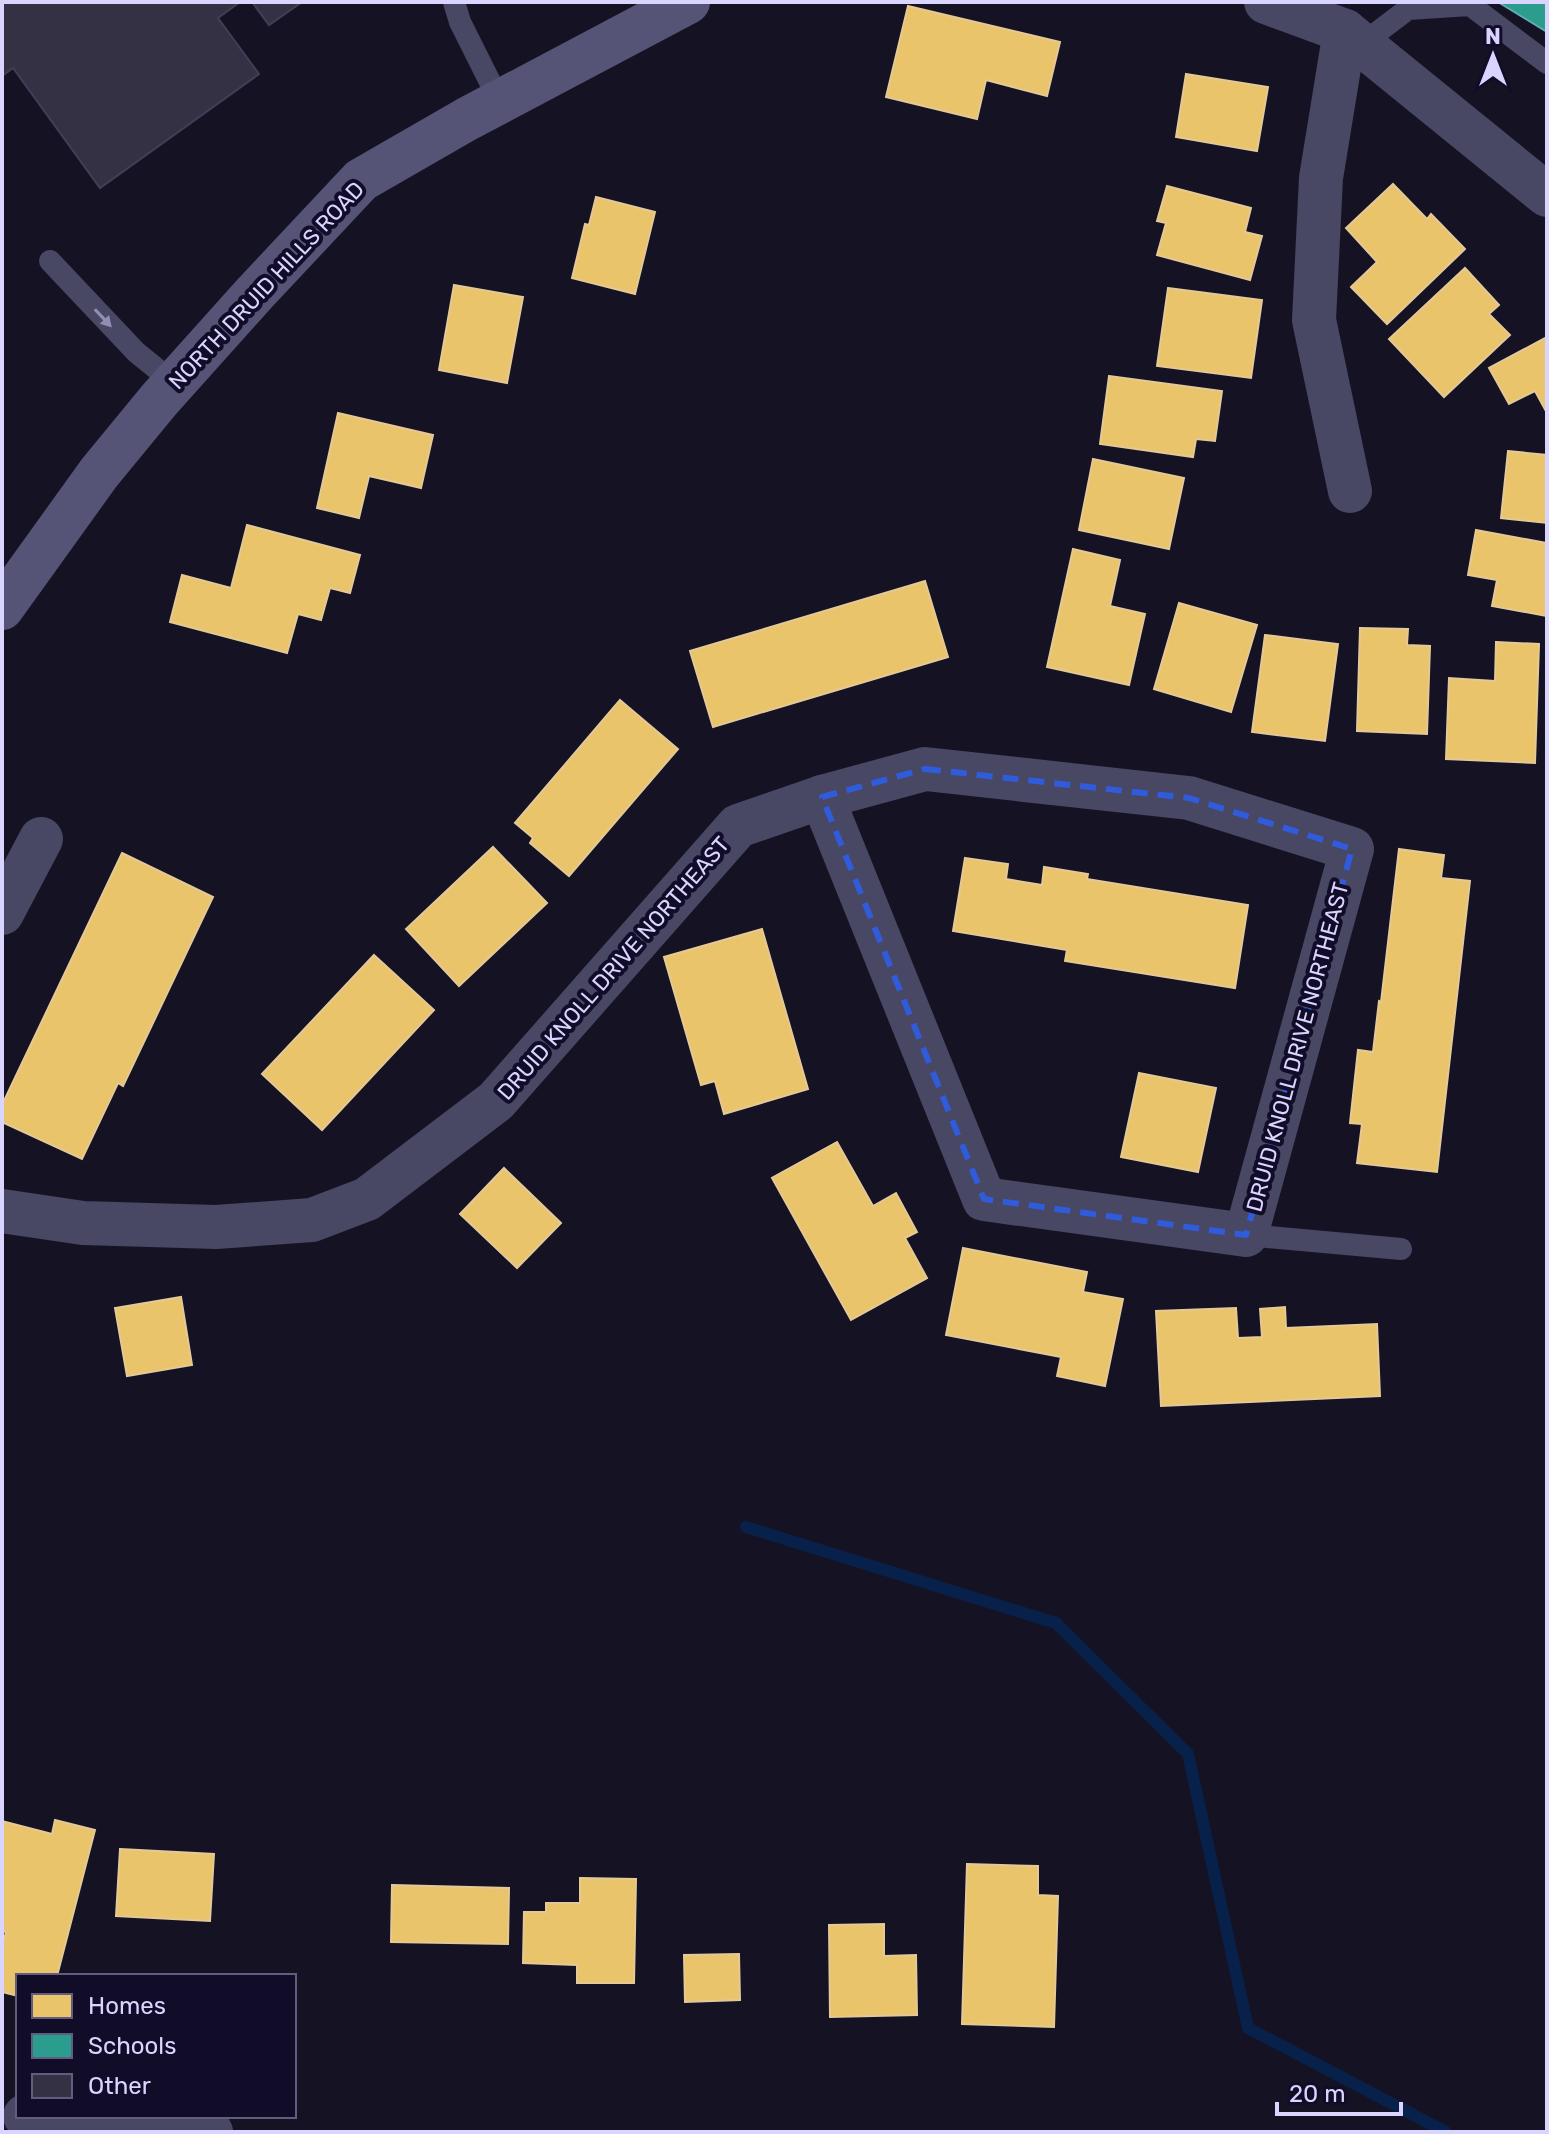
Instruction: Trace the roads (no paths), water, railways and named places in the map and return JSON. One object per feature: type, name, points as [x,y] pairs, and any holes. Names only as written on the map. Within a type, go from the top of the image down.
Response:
[{"type":"main road","name":"NORTH DRUID HILLS ROAD","points":[[2,608],[99,473],[174,383],[361,180],[688,2]]},
{"type":"street","points":[[1266,2],[1354,37],[1547,195]]},
{"type":"street","points":[[1350,491],[1314,320],[1321,178],[1354,37]]},
{"type":"street","name":"DRUID KNOLL DRIVE NORTHEAST","points":[[2,1211],[83,1223],[216,1227],[312,1220],[367,1199],[496,1101],[738,826],[822,797],[925,769],[1189,798],[1352,849],[1246,1235],[984,1199],[822,797]]},
{"type":"street","points":[[2,913],[41,839]]},
{"type":"street","points":[[48,2118],[211,2132]]},
{"type":"lane","points":[[436,2],[457,12],[500,102]]},
{"type":"lane","points":[[1354,37],[1408,9],[1470,5],[1547,63]]},
{"type":"lane","points":[[50,261],[136,352],[174,383]]},
{"type":"lane","points":[[1246,1235],[1401,1249]]},
{"type":"waterway","points":[[746,1527],[1056,1623],[1188,1754],[1248,2028],[1446,2132]]}]
